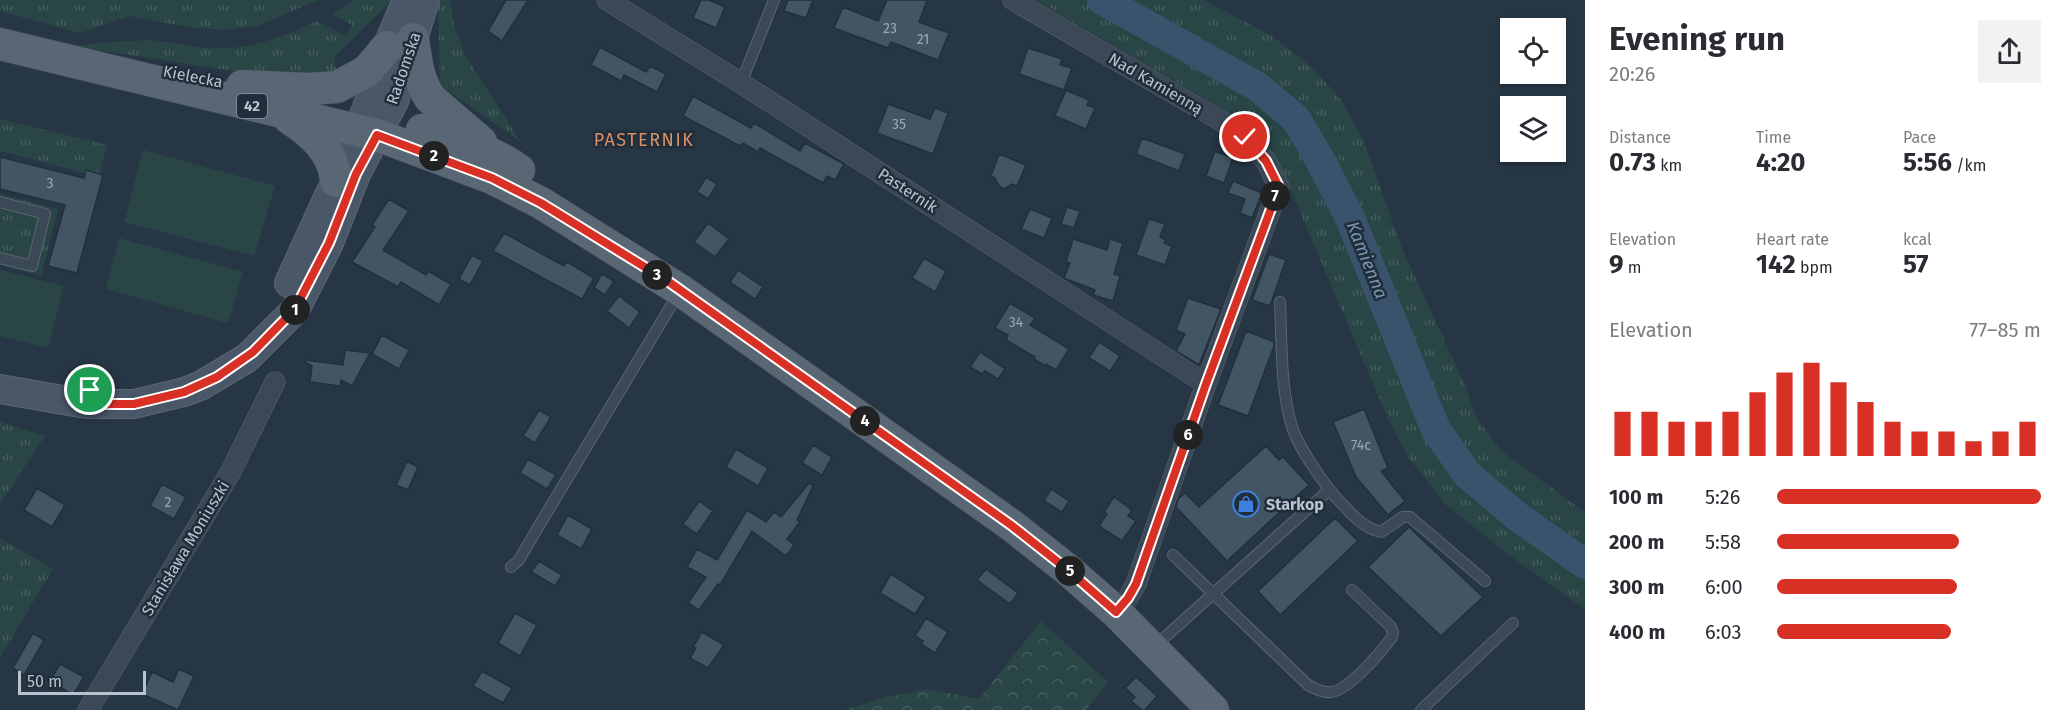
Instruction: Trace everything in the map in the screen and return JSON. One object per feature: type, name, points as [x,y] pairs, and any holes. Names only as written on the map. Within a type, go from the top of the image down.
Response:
[{"type":"main road","name":"Kielecka","points":[[0,39],[242,86],[371,124]]},
{"type":"main road","points":[[242,86],[308,89],[337,87],[367,71],[400,43],[430,98],[503,159]]},
{"type":"main road","name":"Kielecka","points":[[0,44],[280,113],[371,124]]},
{"type":"main road","points":[[280,113],[311,134],[321,144],[333,163],[336,181]]},
{"type":"main road","name":"42","points":[[371,124],[466,143],[503,159],[674,286],[1011,525],[1116,612],[1213,710]]},
{"type":"main road","name":"42","points":[[371,124],[481,173],[541,203],[674,286]]},
{"type":"street","name":"Radomska","points":[[371,124],[393,101],[407,0]]},
{"type":"street","name":"Radomska","points":[[400,43],[425,0]]},
{"type":"street","name":"Pasternik","points":[[607,0],[741,83],[1206,384]]},
{"type":"street","name":"Nad Kamienną","points":[[1013,0],[1241,133],[1266,161],[1279,187],[1206,384]]},
{"type":"street","points":[[270,333],[287,287],[336,181],[371,124]]},
{"type":"street","points":[[0,389],[86,404],[134,404],[200,386],[247,358],[295,309],[329,243],[356,174],[371,124]]},
{"type":"street","name":"Stanisława Moniuszki","points":[[88,710],[230,472],[274,382]]},
{"type":"street","points":[[1116,612],[1136,584],[1206,384]]},
{"type":"lane","points":[[741,83],[774,0]]},
{"type":"lane","points":[[0,202],[45,214],[32,266],[0,258]]},
{"type":"lane","points":[[511,567],[519,560],[540,524],[674,286]]},
{"type":"lane","points":[[1280,302],[1284,373],[1293,430],[1329,490],[1358,520],[1372,530],[1381,532],[1403,517],[1410,517],[1485,581]]},
{"type":"lane","points":[[86,404],[93,372]]},
{"type":"lane","points":[[1152,648],[1329,490]]},
{"type":"lane","points":[[1173,555],[1308,685],[1320,691],[1340,690],[1354,679],[1390,640],[1393,632],[1390,626],[1352,590]]},
{"type":"lane","points":[[1421,710],[1513,622]]},
{"type":"green space","points":[[0,0],[318,0],[257,26],[221,30],[187,27],[130,16],[80,33],[0,11]]},
{"type":"green space","points":[[354,0],[392,0],[334,57],[337,76],[240,72],[71,46],[126,41],[159,41],[207,48],[241,47],[280,37],[317,21],[346,36],[352,25],[332,14]]},
{"type":"green space","points":[[438,0],[450,0],[454,25],[465,55],[521,142],[440,85]]},
{"type":"green space","points":[[1036,0],[1204,0],[1272,36],[1314,69],[1342,101],[1363,139],[1401,246],[1465,385],[1476,417],[1499,448],[1508,456],[1585,512],[1585,609],[1514,559],[1445,504],[1408,457],[1388,419],[1291,191],[1264,146],[1242,124],[1218,106]]},
{"type":"green space","points":[[0,119],[107,145],[100,174],[86,171],[85,173],[0,151]]},
{"type":"green space","points":[[143,150],[275,186],[254,256],[124,222]]},
{"type":"green space","points":[[0,194],[58,209],[41,276],[0,265]]},
{"type":"green space","points":[[119,238],[243,272],[228,323],[106,289]]},
{"type":"green space","points":[[0,270],[64,286],[48,348],[0,336]]},
{"type":"green space","points":[[0,422],[45,436],[0,504]]},
{"type":"green space","points":[[0,538],[53,569],[0,657]]},
{"type":"green space","points":[[1041,621],[1108,682],[1086,710],[845,710],[886,697],[927,689],[979,699]]},
{"type":"building","points":[[506,0],[528,0],[502,41],[488,31]]},
{"type":"building","points":[[701,0],[709,0],[725,7],[716,28],[693,18]]},
{"type":"building","points":[[788,0],[813,0],[806,18],[784,11]]},
{"type":"building","points":[[887,0],[927,0],[919,22],[949,33],[938,60],[891,42],[888,48],[834,28],[843,7],[878,21]]},
{"type":"building","points":[[600,47],[646,72],[650,66],[666,74],[657,92],[624,75],[621,81],[591,65]]},
{"type":"building","points":[[1028,48],[1062,59],[1060,65],[1072,68],[1064,90],[1019,74]]},
{"type":"building","points":[[1066,90],[1089,100],[1087,105],[1095,108],[1086,129],[1055,116]]},
{"type":"building","points":[[693,96],[751,128],[754,123],[800,151],[805,143],[844,164],[835,180],[827,176],[823,183],[760,148],[758,152],[743,143],[740,146],[683,116]]},
{"type":"building","points":[[888,104],[930,119],[935,108],[948,113],[933,154],[877,133]]},
{"type":"building","points":[[1142,138],[1185,154],[1179,171],[1136,154]]},
{"type":"building","points":[[1215,151],[1233,158],[1224,183],[1206,176]]},
{"type":"building","points":[[999,154],[1026,165],[1017,186],[1012,184],[1004,189],[991,176]]},
{"type":"building","points":[[0,157],[84,178],[86,170],[103,175],[77,273],[48,266],[65,205],[0,189]]},
{"type":"building","points":[[706,177],[717,184],[708,199],[697,192]]},
{"type":"building","points":[[1233,181],[1262,193],[1252,218],[1240,213],[1245,199],[1228,193]]},
{"type":"building","points":[[389,199],[409,211],[383,250],[426,275],[428,271],[451,284],[439,305],[401,282],[398,287],[352,262],[375,227],[372,225]]},
{"type":"building","points":[[1067,207],[1080,211],[1074,228],[1061,224]]},
{"type":"building","points":[[1030,209],[1052,218],[1044,238],[1021,229]]},
{"type":"building","points":[[1149,219],[1165,224],[1160,237],[1166,240],[1164,243],[1172,246],[1165,265],[1136,255]]},
{"type":"building","points":[[708,223],[729,239],[715,257],[694,242]]},
{"type":"building","points":[[504,233],[564,266],[567,262],[594,278],[582,299],[493,251]]},
{"type":"building","points":[[1073,239],[1107,250],[1110,239],[1123,243],[1114,274],[1120,276],[1113,301],[1093,295],[1095,290],[1064,278],[1070,263],[1066,262]]},
{"type":"building","points":[[1269,254],[1286,260],[1270,306],[1252,300]]},
{"type":"building","points":[[472,255],[483,261],[470,285],[459,279]]},
{"type":"building","points":[[924,258],[946,271],[935,292],[912,278]]},
{"type":"building","points":[[738,270],[763,287],[755,299],[730,282]]},
{"type":"building","points":[[602,274],[614,281],[605,295],[594,288]]},
{"type":"building","points":[[619,296],[640,312],[629,328],[607,311]]},
{"type":"building","points":[[1188,298],[1221,309],[1199,365],[1176,351],[1185,334],[1176,330]]},
{"type":"building","points":[[1010,303],[1035,318],[1030,325],[1069,349],[1056,370],[1046,364],[1045,366],[1034,359],[1035,357],[1006,340],[1008,335],[995,328]]},
{"type":"building","points":[[1246,331],[1274,342],[1248,416],[1218,405]]},
{"type":"building","points":[[382,335],[409,350],[399,369],[372,354]]},
{"type":"building","points":[[1099,342],[1120,356],[1110,371],[1089,358]]},
{"type":"building","points":[[345,350],[370,353],[352,386],[341,380],[340,386],[310,382],[312,366],[305,362],[306,360],[343,365]]},
{"type":"building","points":[[980,352],[1005,369],[998,379],[985,371],[982,374],[970,367]]},
{"type":"building","points":[[1364,409],[1388,468],[1381,471],[1405,501],[1388,515],[1356,477],[1333,422]]},
{"type":"building","points":[[539,410],[551,417],[535,443],[523,436]]},
{"type":"building","points":[[813,445],[832,457],[822,475],[802,463]]},
{"type":"building","name":"Starkop","points":[[1266,446],[1279,460],[1283,457],[1309,485],[1227,561],[1176,507],[1178,499],[1185,493],[1199,507]]},
{"type":"building","points":[[736,449],[768,468],[758,486],[726,467]]},
{"type":"building","points":[[528,459],[556,475],[547,489],[520,473]]},
{"type":"building","points":[[407,461],[418,467],[408,490],[396,485]]},
{"type":"building","points":[[809,483],[813,486],[797,520],[800,522],[787,539],[794,545],[786,556],[752,531],[720,585],[718,584],[699,610],[688,603],[706,577],[687,567],[697,549],[717,560],[747,510],[766,522],[774,512],[781,517]]},
{"type":"building","points":[[162,484],[186,497],[174,519],[150,506]]},
{"type":"building","points":[[37,488],[65,505],[52,527],[24,510]]},
{"type":"building","points":[[1051,489],[1069,501],[1062,512],[1044,501]]},
{"type":"building","points":[[1114,497],[1132,510],[1128,516],[1136,521],[1122,541],[1099,526],[1107,514],[1104,512]]},
{"type":"building","points":[[699,501],[713,511],[697,534],[683,524]]},
{"type":"building","points":[[568,515],[592,529],[581,549],[557,535]]},
{"type":"building","points":[[1335,518],[1358,541],[1280,615],[1258,591]]},
{"type":"building","points":[[1409,527],[1483,597],[1441,636],[1368,567]]},
{"type":"building","points":[[539,561],[562,575],[555,586],[531,572]]},
{"type":"building","points":[[986,569],[1018,593],[1010,604],[977,580]]},
{"type":"building","points":[[891,574],[926,597],[915,614],[880,593]]},
{"type":"building","points":[[515,613],[537,625],[520,656],[498,643]]},
{"type":"building","points":[[926,618],[948,632],[935,653],[921,644],[923,641],[915,636]]},
{"type":"building","points":[[702,632],[724,645],[708,668],[690,658],[696,648],[693,647]]},
{"type":"building","points":[[33,633],[44,640],[24,675],[13,668]]},
{"type":"building","points":[[60,664],[84,677],[73,695],[50,681]]},
{"type":"building","points":[[179,669],[194,676],[178,710],[142,694],[152,672],[173,682]]},
{"type":"building","points":[[482,671],[512,688],[503,703],[473,686]]},
{"type":"building","points":[[1136,677],[1157,696],[1145,710],[1131,701],[1135,697],[1125,688]]},
{"type":"waterway","name":"Kamienna","points":[[1102,0],[1258,87],[1296,119],[1350,218],[1436,430],[1468,475],[1518,517],[1585,564]]},
{"type":"place","name":"Starkop","points":[[1246,504]]},
{"type":"district","name":"PASTERNIK","points":[[644,140]]},
{"type":"route","points":[[90,390],[86,404],[134,404],[200,386],[247,358],[295,309],[329,243],[356,174],[377,135],[492,178],[541,203],[669,282],[1011,525],[1116,612],[1136,584],[1206,384],[1279,187],[1266,161],[1245,137]]}]
